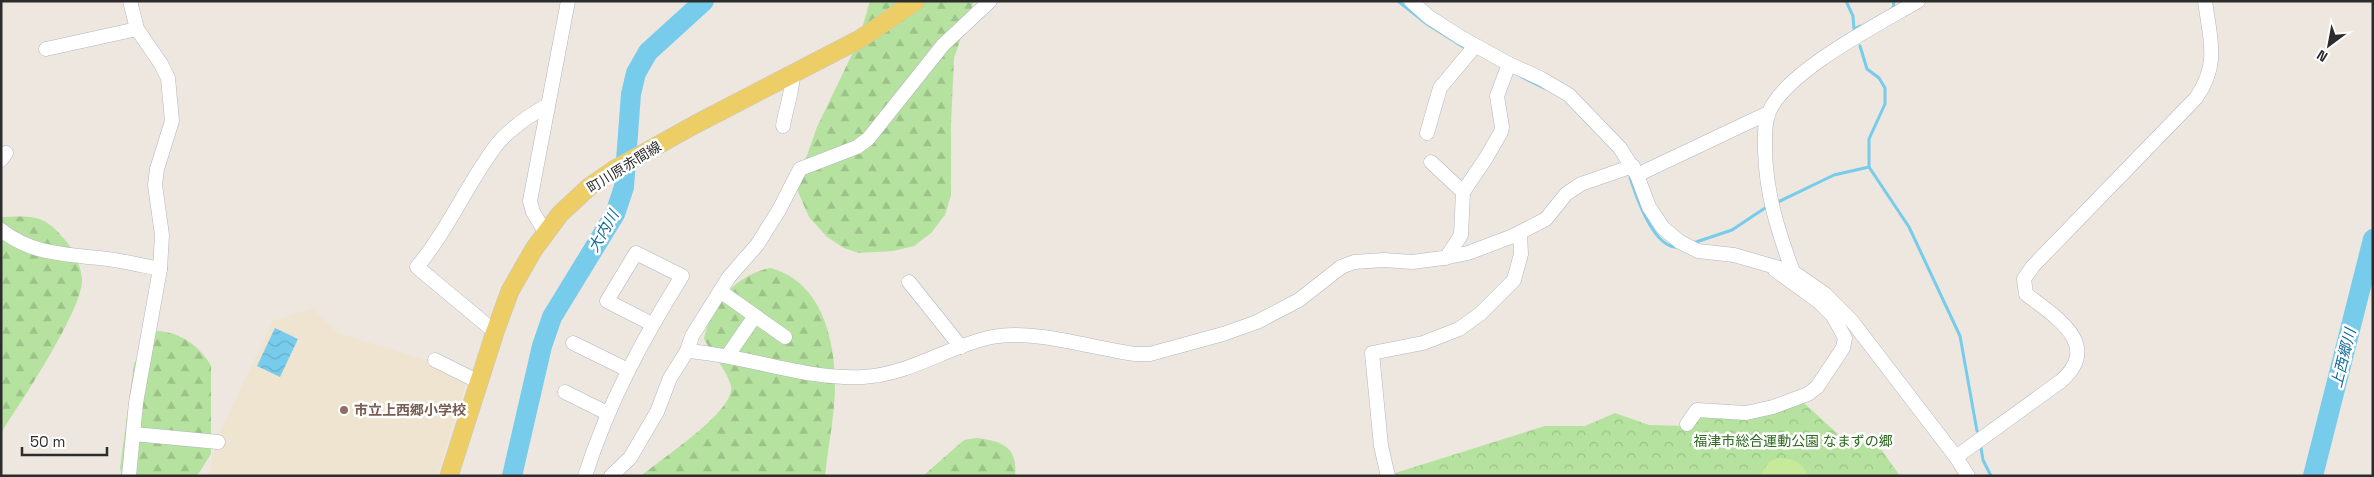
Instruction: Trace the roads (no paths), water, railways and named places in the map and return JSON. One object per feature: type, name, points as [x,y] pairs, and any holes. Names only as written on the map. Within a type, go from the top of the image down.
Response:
[{"type":"main road","name":"町川原赤間線","points":[[450,476],[495,332],[510,291],[545,232],[574,200],[615,169],[637,156],[860,39],[916,1]]},
{"type":"street","points":[[129,476],[136,403],[160,269],[162,235],[155,185],[157,169],[172,121],[168,78],[161,64],[137,29],[130,1]]},
{"type":"street","points":[[545,232],[532,212],[530,202],[568,1]]},
{"type":"street","points":[[611,476],[630,458],[657,412],[670,378],[687,351],[692,336],[728,277],[757,245],[779,210],[800,169],[858,147],[868,139],[943,45],[990,1]]},
{"type":"street","points":[[1411,1],[1429,17],[1475,46],[1508,64],[1540,78],[1569,95],[1609,134],[1635,170],[1649,207],[1663,228],[1685,246],[1734,255],[1793,272],[1825,294],[1852,320],[1956,457],[1968,476]]},
{"type":"street","points":[[687,351],[728,356],[828,376],[861,378],[879,376],[904,369],[992,337],[1013,334],[1134,354],[1150,354],[1224,334],[1257,322],[1299,300],[1342,267],[1354,262],[1384,260],[1412,262],[1446,258],[1468,253],[1520,234],[1546,219],[1566,194],[1581,184],[1635,170],[1768,113],[1789,86],[1815,65],[1844,44],[1918,1]]},
{"type":"street","points":[[1956,457],[2061,381],[2069,374],[2076,362],[2074,335],[2061,321],[2026,294],[2024,279],[2033,266],[2196,98],[2205,85],[2212,61],[2205,1]]},
{"type":"street","points":[[46,49],[137,29]]},
{"type":"street","points":[[1427,133],[1440,88],[1475,46]]},
{"type":"street","points":[[1446,258],[1461,235],[1462,192],[1486,158],[1502,127],[1497,96],[1508,64]]},
{"type":"street","points":[[783,126],[786,102],[792,93],[793,75]]},
{"type":"street","points":[[495,332],[417,267],[436,244],[492,150],[527,117],[548,105]]},
{"type":"street","points":[[1768,113],[1765,136],[1766,176],[1770,202],[1776,228],[1793,272]]},
{"type":"street","points":[[1431,162],[1462,192]]},
{"type":"street","points":[[1,230],[20,242],[57,255],[101,258],[160,269]]},
{"type":"street","points":[[1388,476],[1381,446],[1372,353],[1424,343],[1459,329],[1480,314],[1514,280],[1521,254],[1520,234]]},
{"type":"street","points":[[585,476],[607,413],[652,324],[682,276],[636,254],[607,301],[652,324]]},
{"type":"street","points":[[1687,424],[1698,410],[1746,413],[1772,407],[1808,394],[1817,387],[1843,348],[1845,338],[1833,316],[1818,301],[1768,265]]},
{"type":"street","points":[[909,282],[961,347]]},
{"type":"street","points":[[720,291],[785,337]]},
{"type":"street","points":[[728,356],[755,316]]},
{"type":"street","points":[[573,343],[628,370]]},
{"type":"street","points":[[435,360],[479,382]]},
{"type":"street","points":[[565,392],[607,413]]},
{"type":"street","points":[[134,434],[218,442]]},
{"type":"water","points":[[275,328],[298,339],[280,377],[257,366]]},
{"type":"waterway","name":"大内川","points":[[512,476],[542,346],[552,317],[615,214],[624,187],[631,94],[636,73],[648,52],[704,1]]},
{"type":"waterway","points":[[1398,1],[1427,24],[1465,48]]},
{"type":"waterway","points":[[1846,1],[1853,16],[1854,29],[1861,26]]},
{"type":"waterway","points":[[1893,9],[1894,1]]},
{"type":"waterway","points":[[1860,46],[1867,69],[1879,78],[1885,88],[1885,104],[1869,139],[1869,167],[1909,227],[1960,336],[1977,431]]},
{"type":"waterway","points":[[1522,77],[1544,88]]},
{"type":"waterway","points":[[1776,203],[1834,175],[1869,167]]},
{"type":"waterway","points":[[1630,177],[1642,209],[1654,232],[1671,246],[1680,247]]},
{"type":"waterway","points":[[1693,243],[1732,230],[1765,208]]},
{"type":"waterway","name":"上西郷川","points":[[2313,476],[2373,239]]},
{"type":"waterway","points":[[1981,448],[1983,460],[1991,476]]},
{"type":"place","name":"市立上西郷小学校","points":[[344,410]]},
{"type":"park label","name":"福津市総合運動公園 なまずの郷","points":[[1793,441]]}]
